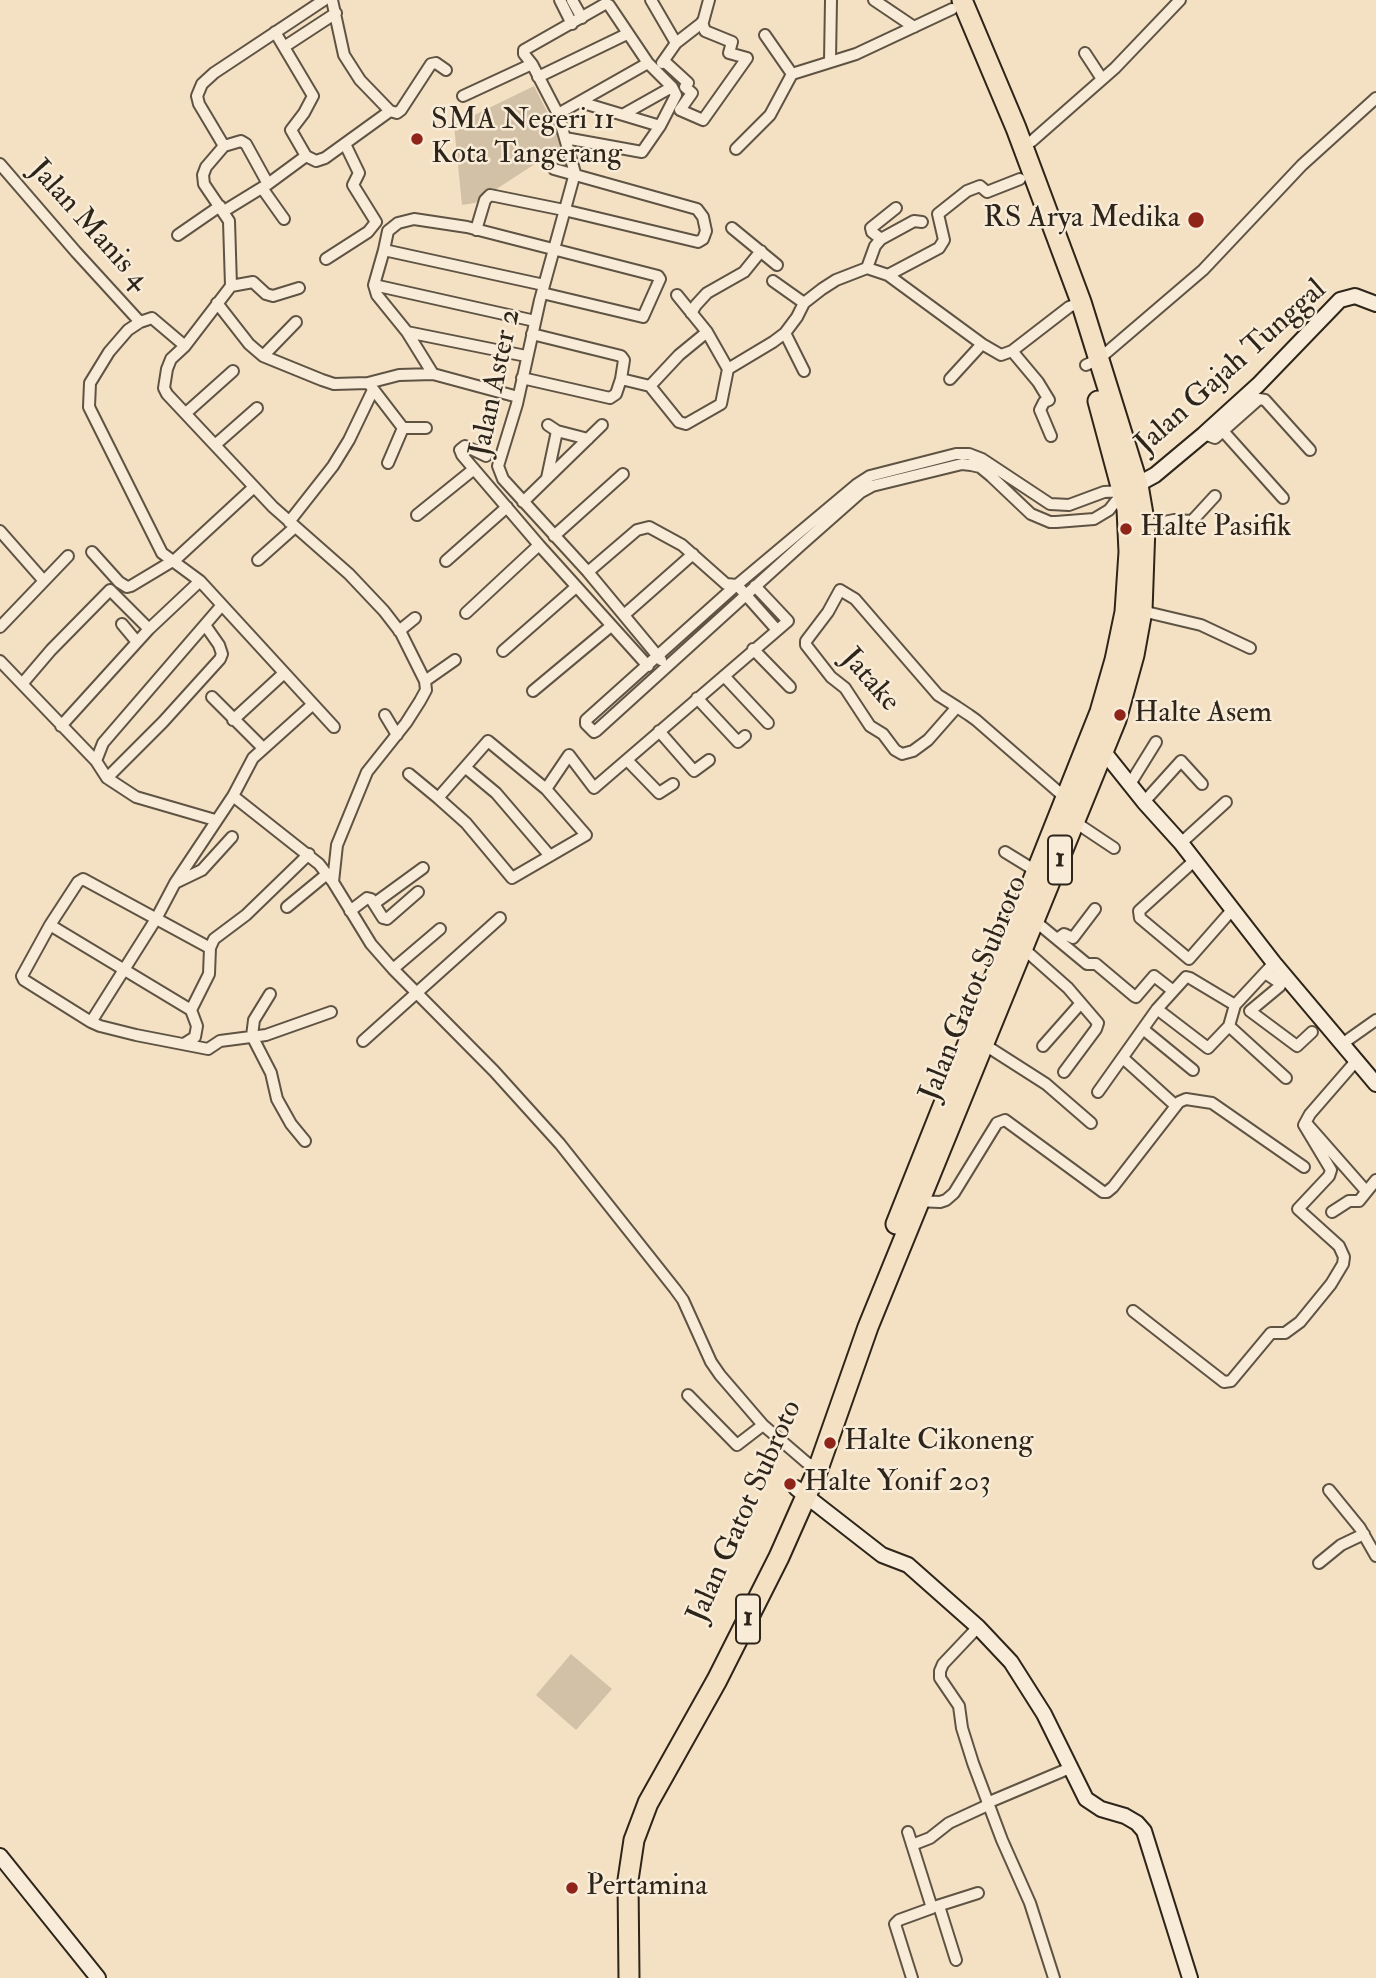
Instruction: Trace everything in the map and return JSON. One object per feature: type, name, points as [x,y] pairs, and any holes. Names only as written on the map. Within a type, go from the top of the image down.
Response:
[{"type":"highway","name":"Jalan Gatot Subroto","points":[[618,1978],[634,1840],[648,1802],[717,1680],[779,1557],[801,1491],[864,1339],[887,1263],[985,1045],[1024,949],[1097,743],[1125,612],[1129,552],[1127,509],[1131,488],[1075,304],[1022,146],[955,3]]},
{"type":"highway","name":"Jalan Gatot Subroto","points":[[955,3],[1020,179],[1075,304]]},
{"type":"highway","name":"Jalan Gatot Subroto","points":[[1093,362],[1094,390],[1145,526],[1142,611],[1135,655],[1116,720],[1097,743]]},
{"type":"highway","name":"Jalan Gatot Subroto","points":[[909,1209],[944,1107],[1036,871],[1074,809]]},
{"type":"highway","name":"Jalan Gatot Subroto","points":[[622,1950],[629,1978]]},
{"type":"street","points":[[224,146],[200,104],[198,90],[214,73],[324,0]]},
{"type":"street","points":[[332,0],[341,47],[347,61],[360,80],[390,111],[397,113],[401,110],[431,64],[436,63],[446,70]]},
{"type":"street","points":[[561,0],[577,21]]},
{"type":"street","points":[[572,0],[577,21]]},
{"type":"street","points":[[651,0],[676,43]]},
{"type":"street","points":[[702,22],[705,31],[732,42],[729,53],[747,58],[703,120],[680,110],[692,93],[685,87],[688,83],[663,62],[676,43],[702,22],[709,0]]},
{"type":"street","points":[[830,61],[831,0]]},
{"type":"street","points":[[874,0],[914,27]]},
{"type":"street","points":[[1022,146],[1032,141],[1102,79],[1180,0]]},
{"type":"street","points":[[736,149],[770,115],[792,74],[856,54],[914,27],[955,3]]},
{"type":"street","points":[[565,138],[642,152],[660,126],[676,95],[672,87],[648,63],[606,4],[524,50],[558,114],[575,173]]},
{"type":"street","points":[[284,47],[336,13]]},
{"type":"street","points":[[275,32],[313,96],[291,130],[306,156],[321,160],[390,111]]},
{"type":"street","points":[[538,77],[627,34]]},
{"type":"street","points":[[765,35],[792,74]]},
{"type":"street","points":[[1085,53],[1102,79]]},
{"type":"street","points":[[558,114],[648,63]]},
{"type":"street","points":[[463,96],[532,64]]},
{"type":"street","points":[[624,114],[672,87]]},
{"type":"street","points":[[1093,362],[1203,270],[1302,165],[1376,98]]},
{"type":"street","points":[[580,102],[660,126]]},
{"type":"street","points":[[231,286],[229,221],[204,184],[203,175],[206,167],[224,146],[240,141],[246,144],[284,219]]},
{"type":"street","points":[[326,259],[368,232],[376,222],[353,185],[359,173],[345,144]]},
{"type":"street","points":[[178,236],[222,208],[265,186],[306,156]]},
{"type":"street","name":"Jalan Manis 4","points":[[0,163],[140,322]]},
{"type":"street","points":[[476,230],[485,200],[490,195],[698,242],[703,239],[706,232],[697,209],[554,169]]},
{"type":"street","name":"Jalan Aster 2","points":[[575,173],[498,466],[503,479],[588,572],[668,667]]},
{"type":"street","points":[[888,275],[940,248],[944,240],[937,214],[967,191],[980,187],[987,192],[1020,179]]},
{"type":"street","points":[[881,239],[871,229],[896,208]]},
{"type":"street","points":[[386,250],[543,289],[640,317],[643,317],[653,298],[660,277],[476,230],[414,219],[392,226],[388,231],[386,250],[374,285],[377,295],[407,332],[433,374]]},
{"type":"street","points":[[867,268],[881,239],[914,221],[922,222]]},
{"type":"street","points":[[732,228],[777,265]]},
{"type":"street","points":[[691,313],[707,293],[744,272],[761,251]]},
{"type":"street","points":[[728,369],[785,333],[804,303],[836,280],[867,268],[888,275],[1001,355],[1012,351],[1075,304]]},
{"type":"street","points":[[774,281],[804,303]]},
{"type":"street","points":[[287,907],[330,878],[337,845],[367,772],[397,735],[426,690],[425,681],[399,631],[360,585],[254,487],[164,388],[168,365],[231,286],[253,282],[270,296],[299,288]]},
{"type":"street","points":[[374,285],[535,321]]},
{"type":"street","points":[[621,379],[650,386],[679,422],[686,424],[721,404],[728,369],[707,332],[677,295]]},
{"type":"street","name":"Jalan Gajah Tunggal","points":[[1131,488],[1155,475],[1204,434],[1258,385],[1340,300],[1355,296],[1376,304]]},
{"type":"street","points":[[217,303],[249,344],[263,356],[334,384],[371,387],[399,374],[433,374],[518,397]]},
{"type":"street","points":[[185,346],[152,318],[140,322],[128,330],[108,352],[90,383],[89,407],[110,444],[159,549],[178,557],[334,727]]},
{"type":"street","points":[[263,356],[296,322]]},
{"type":"street","points":[[407,332],[526,356]]},
{"type":"street","points":[[650,386],[679,355],[707,332]]},
{"type":"street","points":[[785,333],[804,370]]},
{"type":"street","points":[[522,378],[610,398],[616,394],[621,379],[624,360],[621,356],[532,334]]},
{"type":"street","points":[[950,379],[982,344]]},
{"type":"street","points":[[1012,351],[1049,400],[1041,405],[1040,410],[1051,436]]},
{"type":"street","points":[[186,413],[233,371]]},
{"type":"street","points":[[371,387],[403,428]]},
{"type":"street","points":[[258,560],[280,540],[333,466],[349,440],[371,387]]},
{"type":"street","points":[[1204,434],[1212,438],[1257,400],[1262,399],[1310,450]]},
{"type":"street","points":[[215,445],[257,408]]},
{"type":"street","points":[[523,502],[602,425]]},
{"type":"street","points":[[403,428],[426,428]]},
{"type":"street","points":[[388,463],[403,428]]},
{"type":"street","points":[[547,478],[552,428],[588,439]]},
{"type":"street","points":[[1223,430],[1283,498]]},
{"type":"street","points":[[486,456],[462,447],[460,452],[648,666]]},
{"type":"street","points":[[1131,488],[1104,492],[1069,505],[1051,504],[982,459],[969,454],[956,454],[871,481],[845,493],[730,588],[586,720],[586,724],[594,732],[871,481],[962,464],[980,467],[1031,514],[1050,522],[1094,519],[1109,510],[1131,488]]},
{"type":"street","points":[[417,515],[474,469]]},
{"type":"street","points":[[554,536],[623,474]]},
{"type":"street","points":[[92,552],[127,587],[178,557],[254,487]]},
{"type":"street","points":[[1145,526],[1174,520],[1192,521],[1215,496]]},
{"type":"street","points":[[1090,498],[1094,519]]},
{"type":"street","points":[[446,561],[507,507]]},
{"type":"street","points":[[588,572],[642,527],[649,527],[694,554],[740,599],[777,630]]},
{"type":"street","points":[[0,531],[44,581]]},
{"type":"street","points":[[466,613],[539,545]]},
{"type":"street","points":[[624,615],[694,554]]},
{"type":"street","points":[[0,627],[68,556]]},
{"type":"street","points":[[61,726],[149,629],[200,581]]},
{"type":"street","points":[[546,789],[569,755],[594,788],[788,621],[755,586]]},
{"type":"street","points":[[503,651],[576,587]]},
{"type":"street","points":[[22,684],[110,590],[149,629]]},
{"type":"street","name":"Jatake","points":[[840,590],[855,599],[938,695],[957,707],[928,740],[913,751],[902,754],[895,750],[883,734],[870,726],[845,688],[831,677],[806,645],[806,641],[828,612],[840,590]]},
{"type":"street","points":[[96,761],[103,743],[222,606]]},
{"type":"street","points":[[1142,611],[1201,625],[1250,648]]},
{"type":"street","points":[[399,631],[415,618]]},
{"type":"street","points":[[121,624],[137,642]]},
{"type":"street","points":[[107,778],[220,659],[222,654],[219,645],[205,625]]},
{"type":"street","points":[[533,691],[611,626]]},
{"type":"street","points":[[753,649],[790,687]]},
{"type":"street","points":[[425,681],[455,660]]},
{"type":"street","points":[[0,661],[96,761],[107,778],[136,797],[215,820]]},
{"type":"street","points":[[233,720],[283,674]]},
{"type":"street","points":[[724,676],[768,723]]},
{"type":"street","points":[[212,697],[262,747]]},
{"type":"street","points":[[697,698],[738,742],[745,736]]},
{"type":"street","points":[[91,1022],[156,919],[175,883],[233,796],[248,765],[262,747],[312,705]]},
{"type":"street","points":[[957,707],[976,720],[1114,848]]},
{"type":"street","points":[[385,715],[397,735]]},
{"type":"street","points":[[659,732],[694,771],[709,760]]},
{"type":"street","points":[[409,774],[466,823],[512,878],[586,835],[546,789],[488,741],[438,798]]},
{"type":"street","points":[[1130,784],[1156,742]]},
{"type":"street","points":[[1097,743],[1181,843],[1232,911],[1280,983],[1280,986],[1208,1048],[1157,1009]]},
{"type":"street","points":[[627,760],[659,793],[673,784]]},
{"type":"street","points":[[1144,802],[1181,761],[1202,784]]},
{"type":"street","points":[[466,768],[496,793],[550,856]]},
{"type":"street","points":[[233,796],[309,854],[330,878],[372,944],[393,969],[486,1063],[560,1144],[683,1300],[711,1362],[763,1424],[812,1466]]},
{"type":"street","points":[[1181,843],[1226,802]]},
{"type":"street","points":[[175,883],[202,870],[232,837]]},
{"type":"street","points":[[1005,852],[1036,871]]},
{"type":"street","points":[[191,1010],[209,974],[209,948],[214,939],[246,915],[309,854]]},
{"type":"street","points":[[1194,861],[1139,911],[1140,918],[1189,959],[1232,911]]},
{"type":"street","points":[[375,903],[423,868]]},
{"type":"street","points":[[209,948],[83,879],[74,887],[50,925],[22,976],[24,980],[100,1026],[208,1049],[220,1041],[287,1028],[331,1012]]},
{"type":"street","points":[[350,911],[367,898],[372,899],[385,920],[418,892]]},
{"type":"street","points":[[1057,939],[1064,934],[1073,938],[1095,909]]},
{"type":"street","points":[[363,1041],[500,918]]},
{"type":"street","points":[[1035,921],[1089,965],[1096,964],[1134,996],[1136,997],[1154,976],[1172,990]]},
{"type":"street","points":[[50,925],[191,1010],[197,1026],[195,1037],[184,1044]]},
{"type":"street","points":[[393,969],[440,929]]},
{"type":"street","points":[[1024,949],[1061,981],[1096,1020],[1098,1026],[1064,1072]]},
{"type":"street","points":[[1231,1028],[1235,1005],[1269,968]]},
{"type":"street","points":[[1269,968],[1342,1044],[1376,1084]]},
{"type":"street","points":[[1098,1092],[1157,1009],[1172,990],[1188,977],[1235,1005]]},
{"type":"street","points":[[270,994],[254,1020],[253,1036],[271,1073],[282,1109],[305,1142]]},
{"type":"street","points":[[1043,1046],[1081,1003]]},
{"type":"street","points":[[1250,1012],[1297,1046],[1312,1032]]},
{"type":"street","points":[[1342,1044],[1376,1020]]},
{"type":"street","points":[[1231,1028],[1286,1079]]},
{"type":"street","points":[[1143,1029],[1193,1070]]},
{"type":"street","points":[[985,1045],[1046,1084],[1091,1123]]},
{"type":"street","points":[[1123,1058],[1176,1106]]},
{"type":"street","points":[[1133,1311],[1224,1382],[1231,1381],[1271,1334],[1285,1333],[1300,1322],[1331,1284],[1343,1264],[1344,1257],[1339,1246],[1298,1209],[1329,1177],[1331,1170],[1304,1129],[1305,1122],[1356,1061]]},
{"type":"street","points":[[909,1209],[940,1202],[954,1193],[997,1124],[1005,1120],[1103,1192],[1107,1192],[1176,1106],[1186,1099],[1208,1100],[1304,1167]]},
{"type":"street","points":[[1305,1122],[1366,1191]]},
{"type":"street","points":[[1332,1212],[1349,1201],[1359,1200],[1376,1180]]},
{"type":"street","points":[[688,1395],[737,1445],[763,1424]]},
{"type":"street","points":[[1329,1490],[1364,1534],[1376,1556]]},
{"type":"street","points":[[801,1491],[882,1555],[908,1565],[978,1627],[1007,1657],[1044,1714],[1091,1804],[1125,1816],[1144,1831],[1190,1978]]},
{"type":"street","points":[[1318,1563],[1341,1545],[1364,1534]]},
{"type":"street","points":[[978,1627],[943,1664],[940,1674],[959,1706],[962,1728],[988,1804],[1030,1903],[1054,1978]]},
{"type":"street","points":[[912,1845],[930,1838],[949,1823],[1070,1768]]},
{"type":"street","points":[[908,1832],[956,1960]]},
{"type":"street","points":[[0,1856],[98,1978]]},
{"type":"street","points":[[912,1978],[895,1924],[899,1920],[978,1893]]},
{"type":"shaded area","points":[[534,86],[564,145],[475,203],[462,205],[454,125]]},
{"type":"shaded area","points":[[571,1654],[612,1689],[576,1730],[536,1695]]},
{"type":"place","name":"SMA Negeri 11 Kota Tangerang","points":[[417,139]]},
{"type":"place","name":"RS Arya Medika","points":[[1196,220]]},
{"type":"place","name":"Halte Pasifik","points":[[1126,529]]},
{"type":"place","name":"Halte Asem","points":[[1120,715]]},
{"type":"place","name":"Halte Cikoneng","points":[[830,1443]]},
{"type":"place","name":"Halte Yonif 203","points":[[790,1484]]},
{"type":"place","name":"Pertamina","points":[[572,1888]]}]
